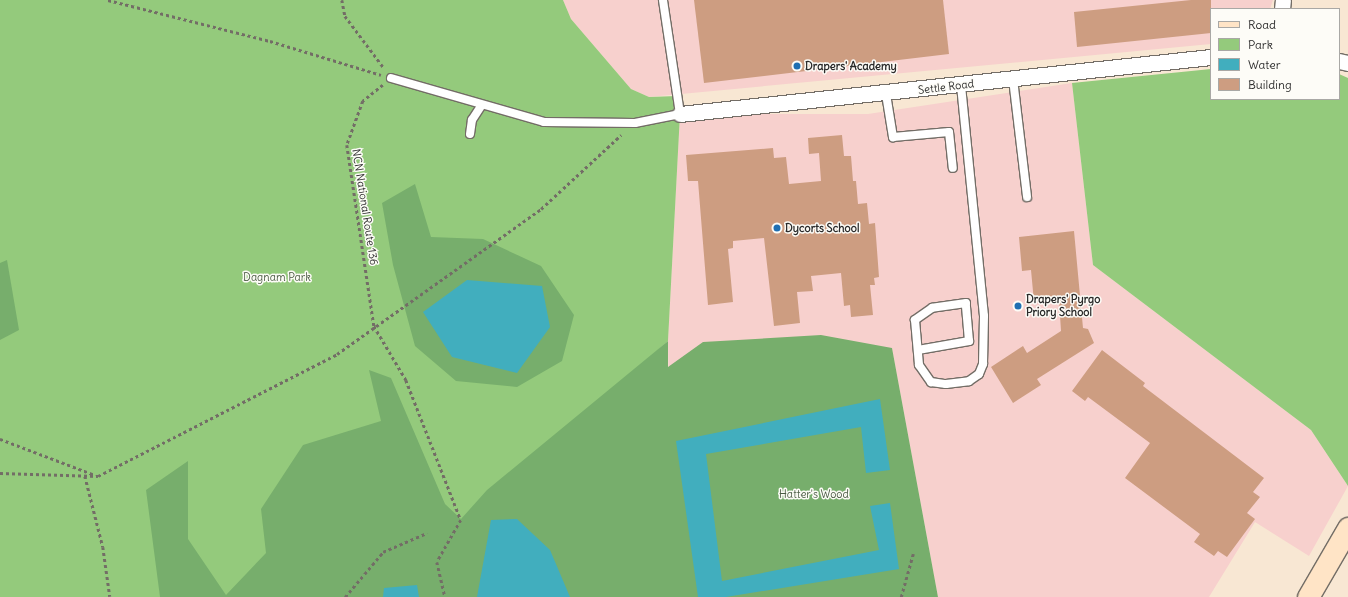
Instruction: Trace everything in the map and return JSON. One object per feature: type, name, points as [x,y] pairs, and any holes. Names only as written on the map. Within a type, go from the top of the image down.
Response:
[{"type":"street","name":"Settle Road","points":[[680,114],[886,94],[1210,57]]},
{"type":"street","points":[[1308,597],[1348,528]]},
{"type":"lane","points":[[391,78],[481,106],[544,122],[635,123],[680,114],[663,0]]},
{"type":"lane","points":[[1013,79],[1027,197]]},
{"type":"lane","points":[[918,350],[969,341],[966,303],[932,308],[915,320],[918,350],[924,376],[931,382],[969,381],[979,374],[983,364],[984,316],[961,85]]},
{"type":"lane","points":[[886,94],[893,137],[949,132],[952,168]]},
{"type":"lane","points":[[470,134],[472,120],[481,106]]},
{"type":"path","points":[[108,0],[270,41],[391,78]]},
{"type":"path","points":[[342,0],[345,16],[391,78]]},
{"type":"path","name":"NCN National Route 136","points":[[391,78],[363,101],[347,145],[374,326],[406,380],[461,520],[437,562],[445,597]]},
{"type":"path","points":[[0,473],[98,476],[337,354],[541,209],[635,123]]},
{"type":"path","points":[[0,439],[98,476]]},
{"type":"path","points":[[85,476],[103,547],[110,597]]},
{"type":"path","points":[[345,597],[383,552],[427,533]]},
{"type":"path","points":[[901,597],[913,554]]},
{"type":"shaded area","name":"Drapers' Academy","points":[[563,0],[1273,0],[1270,8],[1210,8],[1210,44],[649,97],[631,89],[571,19]]},
{"type":"shaded area","name":"Drapers' Pyrgo Priory School","points":[[1072,83],[1093,265],[1311,430],[1348,486],[1309,556],[1255,522],[1209,597],[938,597],[892,348],[669,407],[668,341],[680,114],[868,114]]},
{"type":"green space","name":"Dagnam Park","points":[[0,0],[563,0],[571,19],[631,89],[649,97],[677,96],[680,114],[668,341],[444,541],[343,597],[0,597]]},
{"type":"green space","points":[[1210,69],[1210,100],[1340,100],[1340,74],[1348,78],[1348,486],[1311,430],[1093,265],[1072,83]]},
{"type":"green space","points":[[415,184],[431,237],[483,239],[541,266],[574,315],[562,361],[517,387],[456,381],[415,346],[393,265],[382,203]]},
{"type":"green space","points":[[7,260],[19,330],[0,340],[0,263]]},
{"type":"green space","name":"Hatter's Wood","points":[[821,335],[892,348],[938,597],[160,597],[146,490],[188,461],[188,539],[226,595],[266,553],[261,509],[303,445],[381,421],[369,370],[391,378],[445,504],[461,519],[487,490],[668,341],[668,367],[703,342]]},
{"type":"water","points":[[467,280],[542,286],[550,327],[517,373],[452,357],[423,312]]},
{"type":"water","points":[[880,399],[890,470],[866,473],[861,427],[706,454],[722,581],[879,550],[870,506],[890,503],[899,569],[726,597],[698,597],[676,441]]},
{"type":"water","points":[[517,519],[550,550],[570,597],[477,597],[491,520]]},
{"type":"water","points":[[417,585],[419,597],[383,597],[384,588]]},
{"type":"building","points":[[694,0],[943,0],[949,54],[704,83]]},
{"type":"building","points":[[1191,0],[1211,0],[1210,33],[1077,47],[1074,12]]},
{"type":"building","points":[[842,135],[844,156],[851,156],[853,181],[856,181],[858,204],[867,203],[869,224],[875,223],[879,277],[874,278],[875,285],[870,285],[873,315],[851,317],[850,305],[844,306],[841,273],[811,276],[813,291],[797,292],[800,323],[774,326],[764,238],[733,241],[733,248],[728,249],[733,302],[708,305],[698,181],[688,181],[686,155],[773,148],[774,158],[786,157],[789,184],[821,181],[819,153],[809,154],[808,138]]},
{"type":"building","points":[[1074,231],[1083,328],[1088,329],[1094,343],[1037,379],[1041,385],[1013,403],[991,367],[1023,346],[1027,353],[1061,331],[1059,300],[1034,302],[1031,270],[1022,271],[1019,237]]},
{"type":"building","points":[[1102,350],[1145,383],[1143,386],[1264,478],[1253,492],[1260,497],[1247,513],[1255,519],[1227,557],[1218,551],[1214,556],[1194,542],[1200,534],[1125,478],[1150,443],[1088,397],[1085,401],[1072,391]]},
{"type":"place","name":"Drapers' Academy","points":[[797,66]]},
{"type":"place","name":"Dycorts School","points":[[777,228]]},
{"type":"place","name":"Drapers' Pyrgo Priory School","points":[[1018,306]]}]
